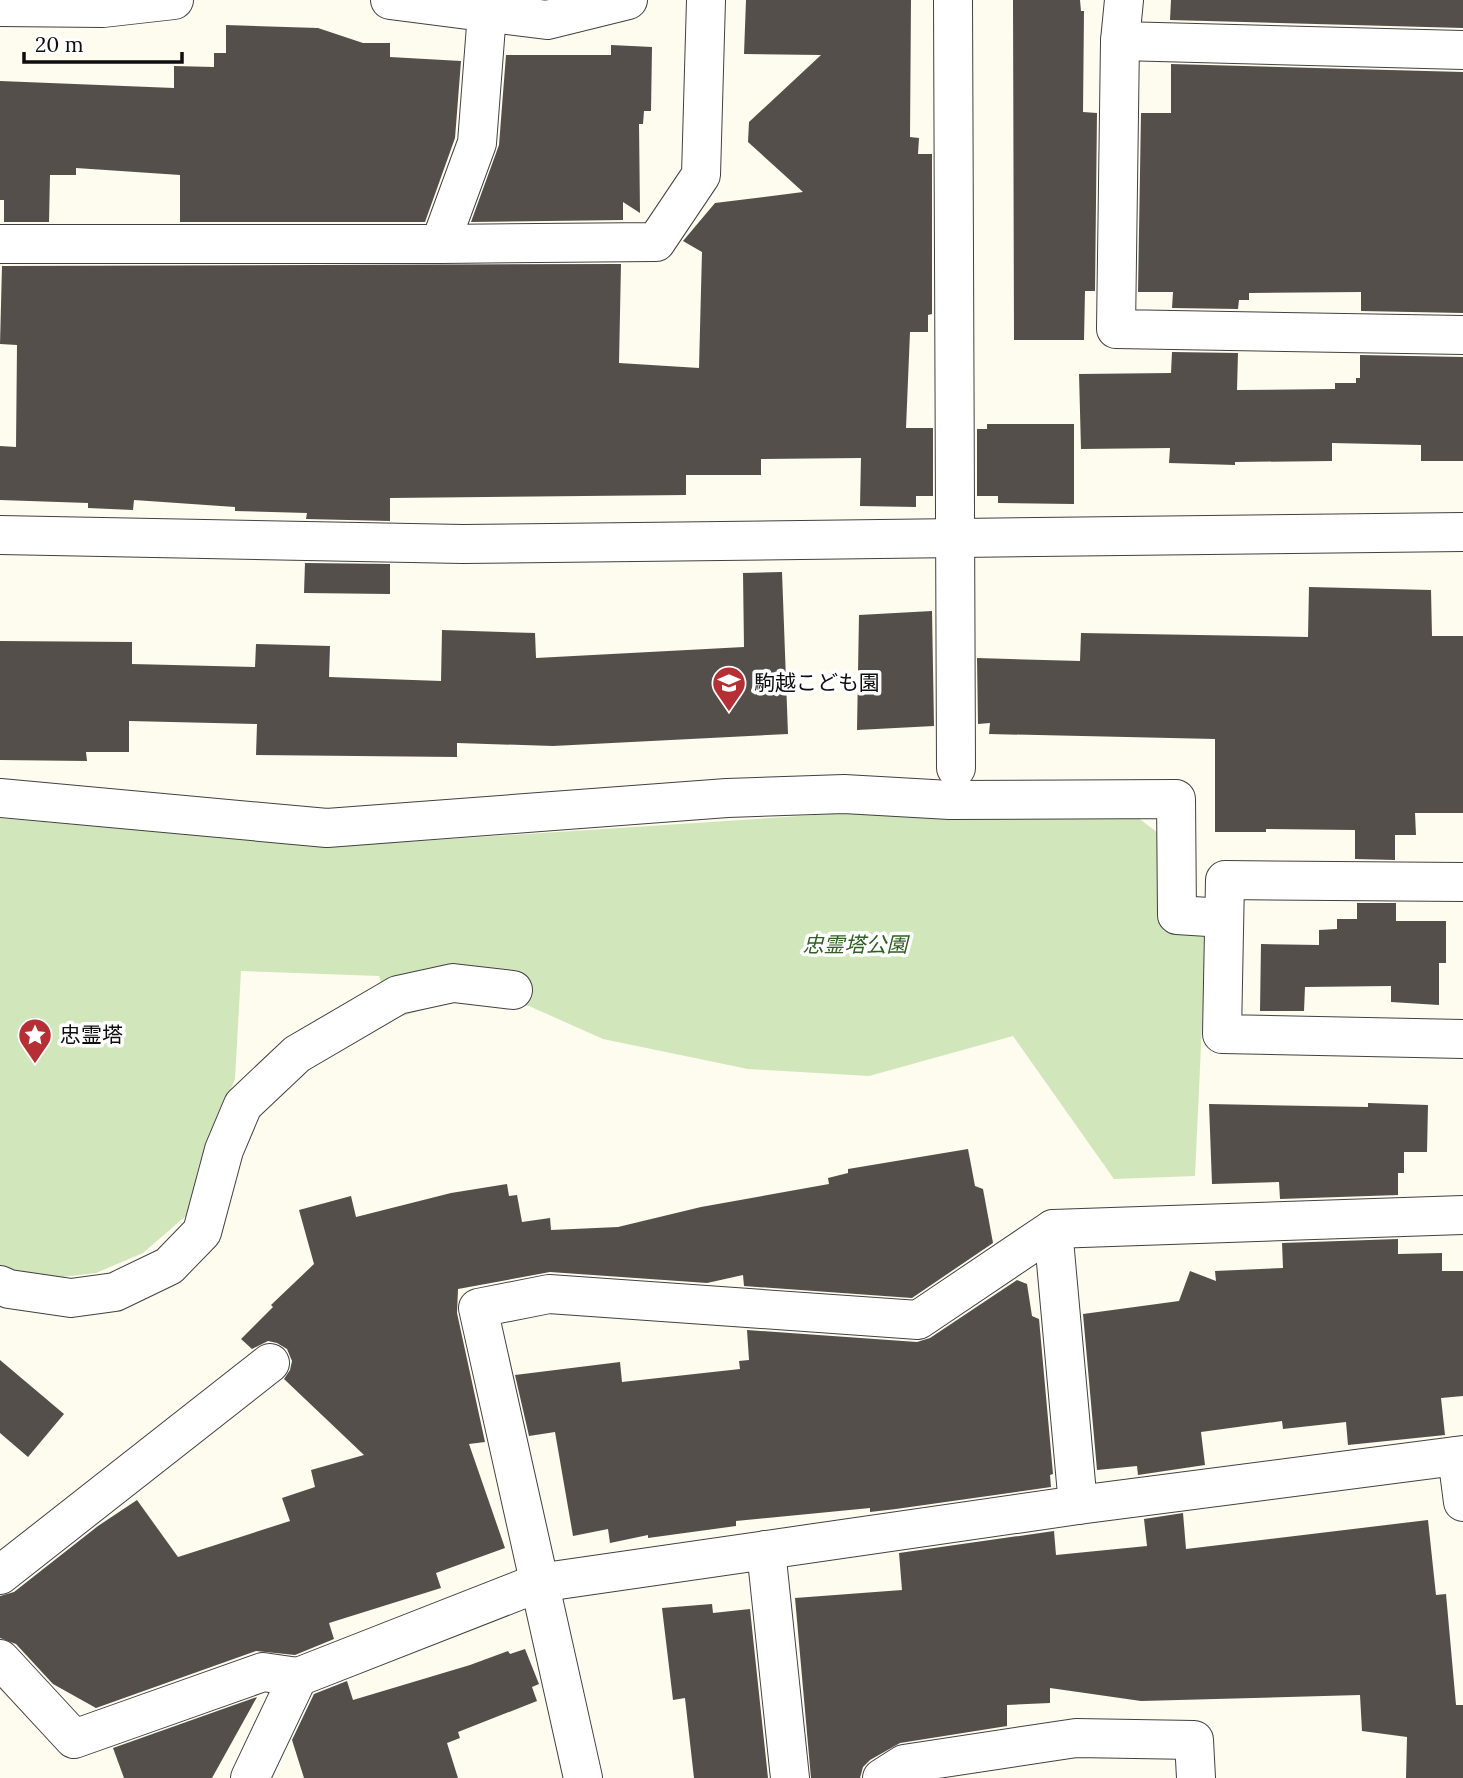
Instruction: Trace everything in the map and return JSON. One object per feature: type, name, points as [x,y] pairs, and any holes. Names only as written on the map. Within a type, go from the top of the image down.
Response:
[{"type":"street","points":[[0,7],[174,0]]},
{"type":"street","points":[[390,0],[547,20],[628,0]]},
{"type":"street","points":[[0,244],[656,242],[701,175],[706,0]]},
{"type":"street","points":[[953,0],[956,768]]},
{"type":"street","points":[[1124,0],[1120,41],[1116,329],[1463,335]]},
{"type":"street","points":[[440,244],[477,144],[486,13]]},
{"type":"street","points":[[1120,41],[1463,50]]},
{"type":"street","points":[[0,535],[463,544],[1463,532]]},
{"type":"street","points":[[0,798],[327,828],[766,797],[844,794],[950,800],[1176,799],[1177,915],[1213,918]]},
{"type":"street","points":[[1463,882],[1225,880],[1213,918],[1222,1034],[1463,1039]]},
{"type":"street","points":[[0,1285],[9,1289],[71,1298],[115,1292],[169,1266],[202,1232],[224,1150],[243,1105],[297,1054],[398,995],[453,983],[513,990]]},
{"type":"street","points":[[583,1778],[478,1308],[549,1294],[918,1320],[1053,1229],[1463,1215]]},
{"type":"street","points":[[1053,1229],[1079,1505]]},
{"type":"street","points":[[0,1575],[270,1363]]},
{"type":"street","points":[[0,1659],[74,1739],[263,1672],[298,1677],[538,1583],[1079,1505],[1460,1456],[1463,1502]]},
{"type":"street","points":[[766,1550],[790,1778]]},
{"type":"street","points":[[250,1778],[298,1677]]},
{"type":"street","points":[[882,1778],[904,1764],[1076,1738],[1194,1740],[1196,1778]]},
{"type":"green space","name":"忠霊塔公園","points":[[831,814],[1133,814],[1162,836],[1163,931],[1206,937],[1195,1176],[1114,1179],[1013,1036],[869,1076],[748,1069],[603,1039],[529,1006],[458,999],[393,1019],[379,976],[241,971],[235,1079],[199,1165],[188,1214],[143,1253],[96,1273],[45,1279],[0,1268],[0,818],[328,847]]},
{"type":"building","points":[[746,0],[911,0],[910,137],[919,138],[918,154],[932,154],[932,314],[928,315],[928,332],[910,332],[906,428],[933,428],[933,496],[916,496],[916,507],[860,506],[861,458],[761,459],[761,475],[686,475],[686,495],[390,498],[390,521],[306,519],[307,513],[235,511],[235,507],[134,500],[133,510],[88,508],[88,503],[0,500],[0,446],[16,447],[17,345],[0,344],[2,266],[621,264],[619,363],[699,368],[702,252],[683,241],[715,203],[803,192],[748,142],[749,122],[821,55],[744,54]]},
{"type":"building","points":[[1013,0],[1080,0],[1081,11],[1084,11],[1083,112],[1097,113],[1095,291],[1085,291],[1084,340],[1014,340]]},
{"type":"building","points":[[1171,0],[1463,0],[1463,28],[1170,20]]},
{"type":"building","points":[[226,25],[318,28],[363,43],[390,43],[390,57],[461,61],[455,138],[425,222],[180,222],[180,175],[76,168],[76,175],[50,175],[49,222],[4,222],[4,200],[0,200],[0,81],[174,88],[174,66],[214,67],[214,53],[226,53]]},
{"type":"building","points":[[611,45],[652,47],[651,111],[644,111],[643,124],[639,124],[640,213],[623,202],[623,220],[471,222],[499,145],[506,55],[611,55]]},
{"type":"building","points":[[1171,64],[1463,72],[1463,313],[1361,311],[1361,292],[1249,293],[1249,300],[1239,300],[1238,309],[1172,308],[1173,292],[1138,292],[1141,113],[1171,113]]},
{"type":"building","points":[[1172,352],[1238,353],[1237,390],[1335,389],[1335,383],[1356,383],[1356,378],[1360,378],[1360,355],[1463,357],[1463,461],[1421,461],[1421,445],[1332,443],[1332,461],[1235,462],[1235,465],[1169,463],[1170,448],[1081,449],[1079,374],[1171,373]]},
{"type":"building","points":[[987,424],[1074,424],[1074,504],[998,503],[998,496],[977,496],[977,429],[987,429]]},
{"type":"building","points":[[305,563],[390,564],[390,594],[304,593]]},
{"type":"building","points":[[782,572],[788,734],[553,746],[457,743],[457,757],[256,755],[257,724],[129,721],[129,752],[86,752],[87,761],[0,760],[0,641],[132,642],[132,664],[255,667],[256,644],[330,646],[329,677],[441,681],[442,630],[535,633],[536,658],[744,647],[743,573]]},
{"type":"building","points":[[1309,587],[1431,590],[1432,636],[1463,636],[1463,813],[1415,813],[1416,835],[1395,835],[1395,860],[1355,859],[1355,830],[1266,829],[1266,832],[1215,832],[1215,739],[989,734],[990,723],[978,724],[977,658],[1080,661],[1081,633],[1308,637]]},
{"type":"building","points":[[932,611],[934,726],[857,730],[859,615]]},
{"type":"building","points":[[1357,903],[1396,903],[1396,921],[1446,921],[1446,963],[1439,963],[1439,1005],[1391,1002],[1391,986],[1305,987],[1304,1011],[1260,1011],[1261,944],[1319,945],[1319,930],[1337,929],[1337,919],[1357,919]]},
{"type":"building","points":[[1368,1103],[1428,1105],[1427,1152],[1404,1152],[1404,1173],[1398,1173],[1398,1195],[1280,1199],[1279,1182],[1212,1184],[1209,1104],[1368,1107]]},
{"type":"building","points":[[968,1149],[975,1186],[983,1189],[993,1243],[912,1298],[744,1286],[743,1275],[707,1283],[550,1272],[458,1289],[457,1313],[485,1442],[469,1444],[505,1548],[436,1573],[441,1588],[329,1623],[334,1639],[295,1655],[256,1651],[96,1708],[53,1684],[16,1644],[0,1638],[0,1596],[14,1592],[98,1526],[137,1500],[178,1557],[290,1521],[282,1498],[315,1487],[311,1470],[364,1455],[284,1379],[292,1361],[287,1349],[268,1341],[252,1349],[241,1339],[273,1307],[271,1305],[314,1264],[299,1210],[351,1196],[356,1217],[451,1193],[507,1184],[509,1196],[517,1195],[522,1222],[550,1218],[551,1230],[618,1227],[701,1207],[829,1184],[828,1178],[848,1173],[848,1169]]},
{"type":"building","points":[[1398,1239],[1398,1254],[1442,1253],[1442,1271],[1463,1271],[1463,1396],[1441,1398],[1445,1435],[1348,1445],[1346,1422],[1283,1429],[1282,1421],[1201,1432],[1205,1465],[1138,1475],[1137,1466],[1097,1470],[1083,1314],[1179,1301],[1190,1271],[1216,1281],[1215,1271],[1283,1268],[1282,1243]]},
{"type":"building","points":[[1017,1280],[1027,1284],[1032,1316],[1039,1319],[1053,1474],[1050,1475],[1051,1487],[870,1512],[870,1508],[736,1521],[736,1526],[648,1538],[648,1535],[610,1543],[608,1529],[573,1536],[555,1432],[529,1436],[515,1375],[620,1362],[622,1382],[740,1369],[739,1361],[749,1360],[747,1330],[917,1342],[930,1338]]},
{"type":"building","points":[[0,1360],[64,1414],[28,1457],[0,1433]]},
{"type":"building","points":[[1183,1513],[1186,1549],[1428,1520],[1436,1595],[1446,1594],[1456,1705],[1463,1705],[1463,1778],[1406,1778],[1407,1737],[1362,1731],[1360,1695],[1141,1701],[1050,1688],[1050,1703],[1007,1705],[1007,1726],[900,1743],[870,1760],[863,1767],[860,1778],[811,1778],[795,1598],[902,1590],[899,1553],[1054,1531],[1056,1555],[1147,1546],[1144,1519]]},
{"type":"building","points":[[712,1604],[713,1613],[750,1609],[768,1778],[694,1778],[685,1698],[673,1700],[662,1608]]},
{"type":"building","points":[[525,1649],[539,1684],[532,1687],[537,1701],[458,1732],[460,1738],[447,1743],[458,1778],[304,1778],[292,1740],[314,1694],[347,1681],[353,1700],[508,1651],[510,1654]]},
{"type":"building","points":[[257,1697],[212,1778],[124,1778],[113,1748]]},
{"type":"place","name":"駒越こども園","points":[[729,713]]},
{"type":"place","name":"忠霊塔","points":[[35,1065]]}]
